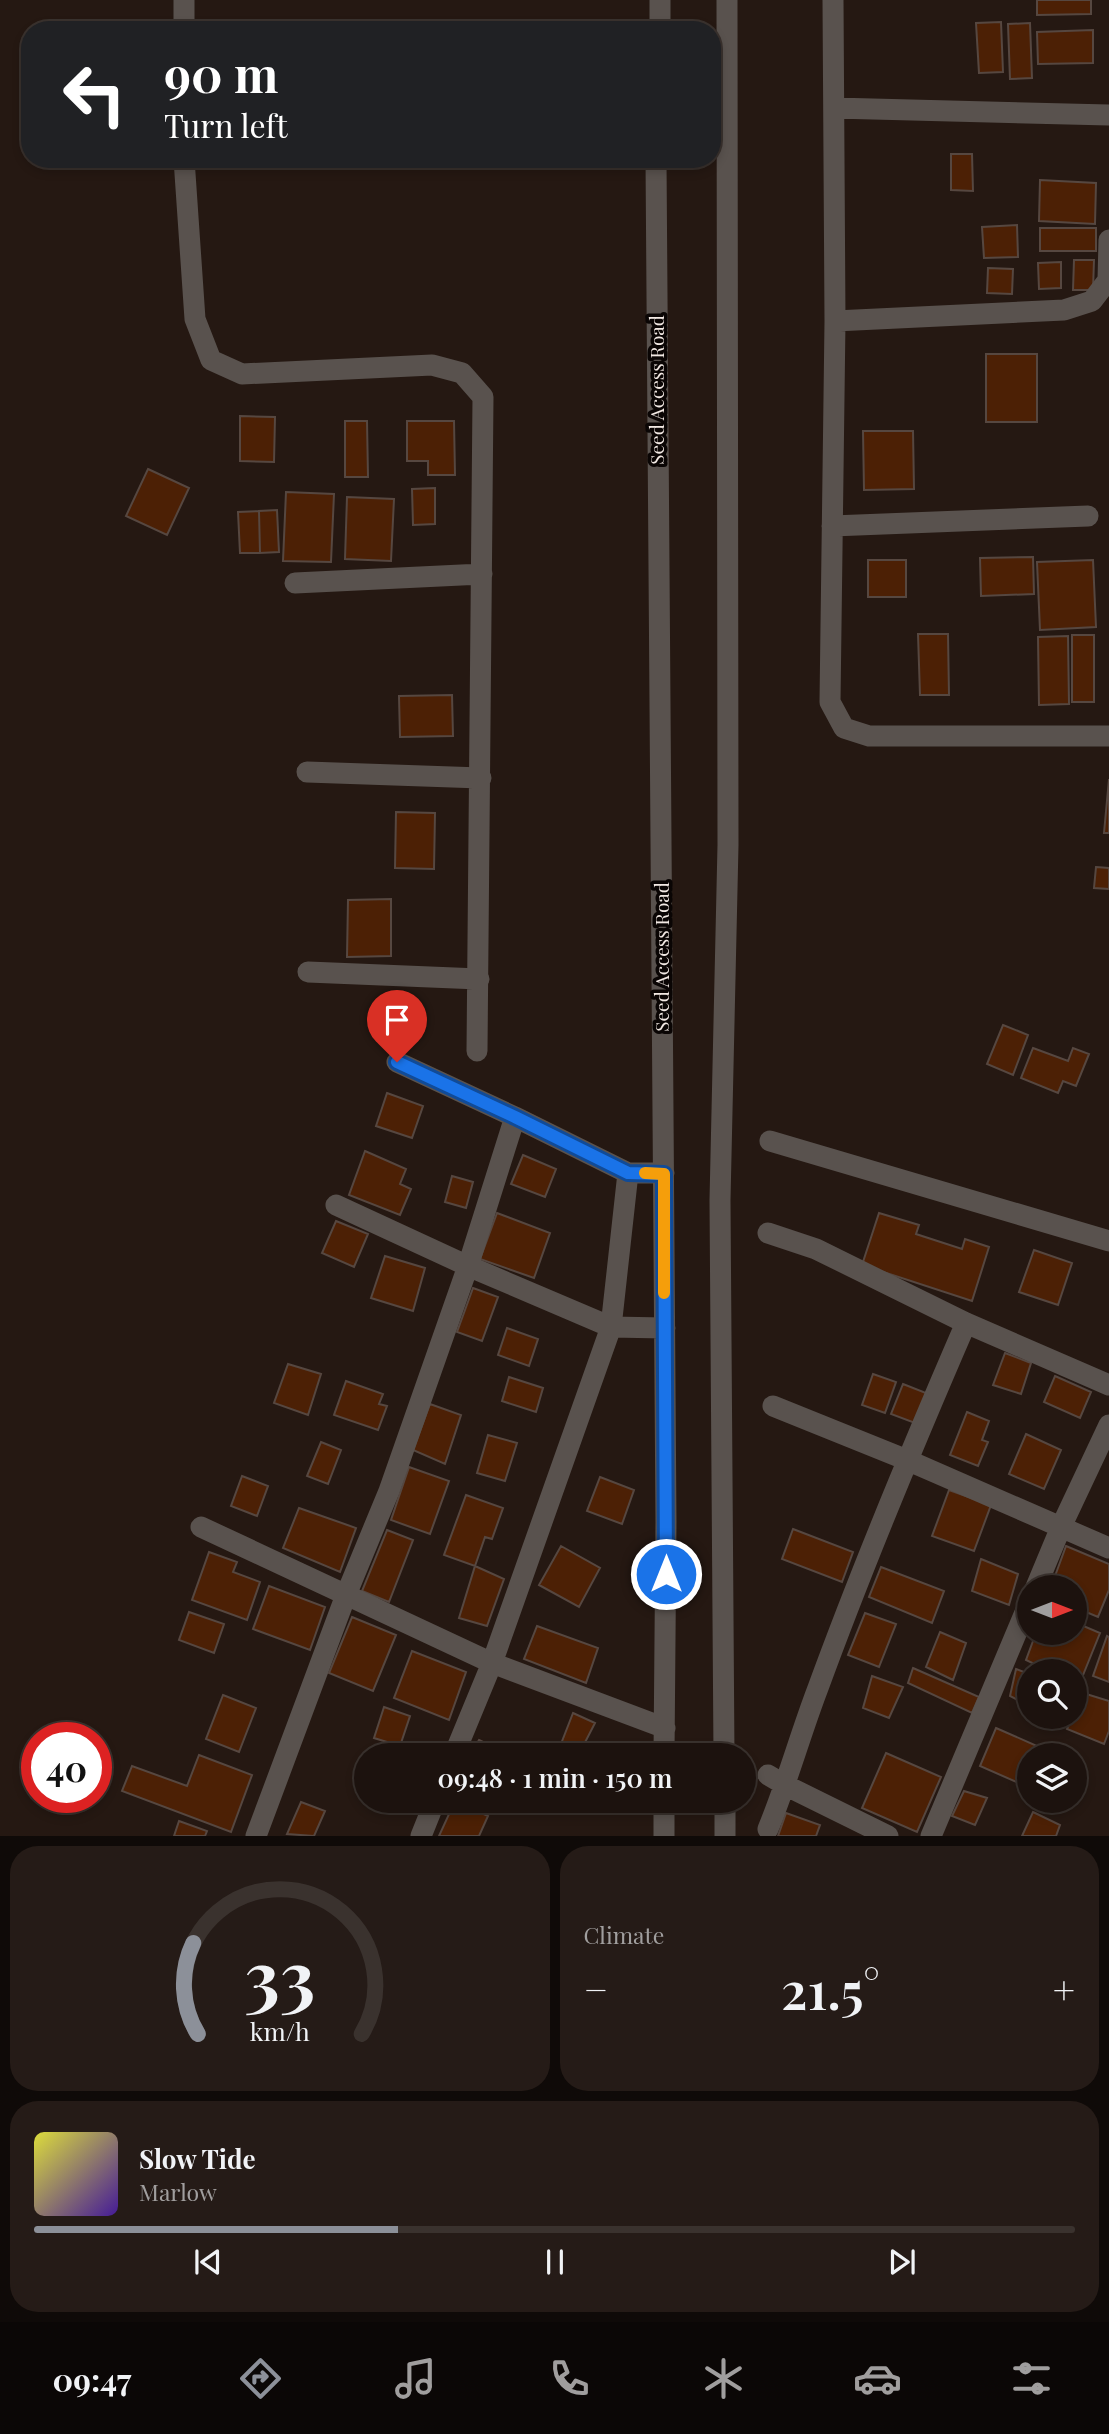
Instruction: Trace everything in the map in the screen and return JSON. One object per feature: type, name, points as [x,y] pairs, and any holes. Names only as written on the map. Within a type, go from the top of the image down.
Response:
[{"type":"street","points":[[184,0],[184,21]]},
{"type":"street","points":[[660,0],[660,21]]},
{"type":"street","points":[[724,1743],[720,1200],[728,845],[727,0]]},
{"type":"street","points":[[833,0],[835,321],[830,702],[844,728],[869,736],[1109,736]]},
{"type":"street","points":[[834,108],[1109,115]]},
{"type":"street","points":[[185,168],[194,319],[211,360],[242,374],[432,365],[462,373],[483,397],[477,1051]]},
{"type":"street","name":"Seed Access Road","points":[[656,168],[665,1328],[664,1743]]},
{"type":"street","points":[[835,321],[1063,310],[1092,301],[1108,281],[1109,240]]},
{"type":"street","points":[[832,526],[1088,516]]},
{"type":"street","points":[[295,583],[482,574]]},
{"type":"street","points":[[307,772],[481,778]]},
{"type":"street","points":[[308,972],[479,979]]},
{"type":"street","points":[[397,1062],[628,1173],[664,1174]]},
{"type":"street","points":[[256,1836],[388,1491],[468,1266],[515,1117]]},
{"type":"street","points":[[770,1141],[1109,1241]]},
{"type":"street","points":[[459,1743],[492,1663],[611,1327],[628,1173]]},
{"type":"street","points":[[336,1205],[468,1266],[611,1327],[665,1328]]},
{"type":"street","points":[[768,1233],[816,1249],[966,1323],[1109,1385]]},
{"type":"street","points":[[768,1829],[777,1780],[817,1690],[907,1460],[966,1323]]},
{"type":"street","points":[[773,1406],[907,1460],[1109,1548]]},
{"type":"street","points":[[1041,1575],[1109,1425]]},
{"type":"street","points":[[201,1527],[492,1663],[665,1728]]},
{"type":"street","points":[[931,1836],[1017,1632]]},
{"type":"street","points":[[777,1780],[888,1836]]},
{"type":"street","points":[[421,1836],[430,1813]]},
{"type":"street","points":[[664,1813],[664,1836]]},
{"type":"street","points":[[725,1813],[725,1836]]},
{"type":"building","points":[[1037,0],[1091,0],[1091,14],[1037,15]]},
{"type":"building","points":[[1001,22],[1003,72],[979,73],[976,23]]},
{"type":"building","points":[[1030,23],[1032,78],[1010,79],[1008,24]]},
{"type":"building","points":[[1093,30],[1093,63],[1038,64],[1037,32]]},
{"type":"building","points":[[951,154],[972,154],[973,191],[951,190]]},
{"type":"building","points":[[1040,180],[1096,183],[1095,224],[1039,221]]},
{"type":"building","points":[[1017,225],[1018,257],[984,258],[982,227]]},
{"type":"building","points":[[1040,228],[1096,228],[1096,251],[1040,251]]},
{"type":"building","points":[[1074,260],[1094,260],[1093,290],[1073,290]]},
{"type":"building","points":[[1061,262],[1061,288],[1039,289],[1038,263]]},
{"type":"building","points":[[988,268],[1013,269],[1012,294],[987,293]]},
{"type":"building","points":[[986,354],[1037,354],[1037,422],[986,422]]},
{"type":"building","points":[[240,416],[275,417],[274,462],[240,461]]},
{"type":"building","points":[[345,421],[367,421],[368,477],[345,477]]},
{"type":"building","points":[[407,421],[454,421],[455,475],[428,475],[428,461],[407,461]]},
{"type":"building","points":[[863,431],[913,431],[914,489],[864,490]]},
{"type":"building","points":[[148,469],[189,488],[167,535],[126,516]]},
{"type":"building","points":[[435,488],[435,524],[413,525],[412,489]]},
{"type":"building","points":[[286,492],[334,494],[331,562],[283,561]]},
{"type":"building","points":[[347,497],[394,499],[391,561],[345,559]]},
{"type":"building","points":[[277,510],[279,552],[260,553],[259,511]]},
{"type":"building","points":[[259,511],[260,553],[240,553],[238,512]]},
{"type":"building","points":[[1033,557],[1034,594],[981,596],[980,558]]},
{"type":"building","points":[[868,560],[906,560],[906,597],[868,597]]},
{"type":"building","points":[[1093,560],[1096,627],[1040,630],[1037,562]]},
{"type":"building","points":[[918,634],[948,634],[949,695],[920,695]]},
{"type":"building","points":[[1072,635],[1094,635],[1094,702],[1072,702]]},
{"type":"building","points":[[1068,636],[1069,704],[1039,705],[1038,637]]},
{"type":"building","points":[[452,695],[453,736],[400,737],[399,696]]},
{"type":"building","points":[[1109,779],[1109,833],[1104,833]]},
{"type":"building","points":[[396,812],[435,813],[434,869],[395,868]]},
{"type":"building","points":[[1096,867],[1109,868],[1109,889],[1094,888]]},
{"type":"building","points":[[391,899],[391,956],[347,957],[348,900]]},
{"type":"building","points":[[1003,1025],[1028,1035],[1013,1075],[987,1064]]},
{"type":"building","points":[[1033,1048],[1068,1061],[1073,1048],[1089,1054],[1076,1086],[1063,1081],[1058,1093],[1021,1078]]},
{"type":"building","points":[[387,1093],[423,1106],[412,1138],[376,1126]]},
{"type":"building","points":[[365,1151],[406,1169],[400,1184],[411,1189],[400,1215],[349,1195]]},
{"type":"building","points":[[523,1155],[556,1169],[545,1197],[511,1184]]},
{"type":"building","points":[[452,1176],[473,1182],[466,1208],[445,1202]]},
{"type":"building","points":[[497,1213],[550,1233],[534,1278],[480,1259]]},
{"type":"building","points":[[879,1213],[919,1225],[916,1234],[962,1249],[965,1239],[989,1247],[972,1301],[862,1265]]},
{"type":"building","points":[[336,1221],[368,1234],[354,1267],[322,1253]]},
{"type":"building","points":[[1034,1250],[1072,1263],[1058,1305],[1019,1292]]},
{"type":"building","points":[[385,1256],[425,1268],[413,1311],[371,1298]]},
{"type":"building","points":[[473,1288],[498,1297],[482,1341],[457,1332]]},
{"type":"building","points":[[507,1328],[538,1339],[529,1366],[498,1355]]},
{"type":"building","points":[[1005,1353],[1031,1363],[1021,1394],[993,1385]]},
{"type":"building","points":[[288,1364],[321,1374],[308,1415],[274,1403]]},
{"type":"building","points":[[873,1374],[896,1382],[885,1413],[862,1405]]},
{"type":"building","points":[[1055,1376],[1091,1392],[1080,1418],[1044,1402]]},
{"type":"building","points":[[509,1377],[543,1388],[536,1412],[502,1401]]},
{"type":"building","points":[[346,1381],[383,1394],[379,1404],[387,1406],[378,1430],[334,1415]]},
{"type":"building","points":[[903,1384],[926,1393],[915,1423],[891,1414]]},
{"type":"building","points":[[430,1404],[461,1415],[445,1464],[413,1450]]},
{"type":"building","points":[[967,1412],[989,1421],[982,1440],[988,1442],[978,1466],[950,1455]]},
{"type":"building","points":[[1026,1434],[1061,1450],[1044,1489],[1009,1474]]},
{"type":"building","points":[[488,1435],[517,1443],[505,1481],[477,1473]]},
{"type":"building","points":[[321,1442],[341,1450],[328,1484],[307,1476]]},
{"type":"building","points":[[409,1467],[449,1481],[430,1534],[391,1520]]},
{"type":"building","points":[[242,1476],[268,1486],[257,1516],[231,1506]]},
{"type":"building","points":[[600,1477],[634,1490],[622,1524],[587,1511]]},
{"type":"building","points":[[949,1490],[991,1505],[974,1551],[932,1536]]},
{"type":"building","points":[[466,1495],[503,1508],[492,1539],[485,1537],[475,1566],[444,1555]]},
{"type":"building","points":[[299,1508],[356,1528],[340,1572],[283,1548]]},
{"type":"building","points":[[793,1529],[853,1552],[842,1582],[782,1559]]},
{"type":"building","points":[[387,1530],[413,1540],[389,1602],[362,1591]]},
{"type":"building","points":[[561,1546],[600,1568],[579,1607],[539,1585]]},
{"type":"building","points":[[1066,1546],[1109,1564],[1109,1590],[1098,1617],[1087,1612],[1087,1575],[1055,1575]]},
{"type":"building","points":[[209,1552],[237,1562],[233,1572],[260,1582],[247,1620],[192,1600]]},
{"type":"building","points":[[981,1559],[1018,1574],[1009,1605],[972,1591]]},
{"type":"building","points":[[475,1566],[504,1579],[487,1626],[459,1618]]},
{"type":"building","points":[[881,1567],[944,1591],[932,1623],[869,1597]]},
{"type":"building","points":[[269,1586],[325,1607],[310,1650],[253,1629]]},
{"type":"building","points":[[189,1612],[224,1624],[214,1653],[179,1640]]},
{"type":"building","points":[[865,1613],[896,1624],[879,1667],[848,1655]]},
{"type":"building","points":[[352,1617],[396,1635],[373,1691],[329,1673]]},
{"type":"building","points":[[537,1626],[598,1648],[586,1683],[524,1659]]},
{"type":"building","points":[[1087,1628],[1100,1633],[1087,1665],[1087,1659],[1026,1659],[1032,1645],[1087,1645]]},
{"type":"building","points":[[940,1632],[966,1643],[953,1680],[926,1667]]},
{"type":"building","points":[[1107,1636],[1109,1637],[1109,1682],[1093,1676]]},
{"type":"building","points":[[412,1651],[466,1672],[449,1720],[394,1698]]},
{"type":"building","points":[[913,1668],[979,1697],[972,1713],[908,1683]]},
{"type":"building","points":[[1016,1669],[1017,1700],[1010,1696]]},
{"type":"building","points":[[872,1676],[903,1687],[889,1718],[863,1708]]},
{"type":"building","points":[[1087,1694],[1109,1701],[1109,1731],[1104,1744],[1067,1729],[1087,1729]]},
{"type":"building","points":[[223,1695],[256,1708],[239,1752],[206,1739]]},
{"type":"building","points":[[384,1707],[410,1716],[401,1743],[374,1738]]},
{"type":"building","points":[[573,1713],[595,1723],[585,1743],[561,1743]]},
{"type":"building","points":[[996,1728],[1030,1743],[1017,1743],[1017,1782],[980,1766]]},
{"type":"building","points":[[886,1753],[941,1777],[917,1832],[862,1808]]},
{"type":"building","points":[[199,1755],[252,1775],[231,1832],[122,1791],[132,1766],[187,1786]]},
{"type":"building","points":[[964,1791],[987,1798],[975,1825],[952,1816]]},
{"type":"building","points":[[301,1802],[325,1811],[314,1836],[287,1834]]},
{"type":"building","points":[[450,1813],[481,1813],[488,1816],[479,1836],[439,1836]]},
{"type":"building","points":[[786,1813],[820,1825],[816,1836],[778,1836]]},
{"type":"building","points":[[1033,1813],[1060,1825],[1056,1836],[1022,1836]]},
{"type":"building","points":[[179,1821],[207,1831],[205,1836],[174,1836]]},
{"type":"slow traffic","points":[[645,1173],[664,1174],[664,1293]]},
{"type":"route","points":[[397,1062],[628,1173],[664,1174],[666,1574]]}]
